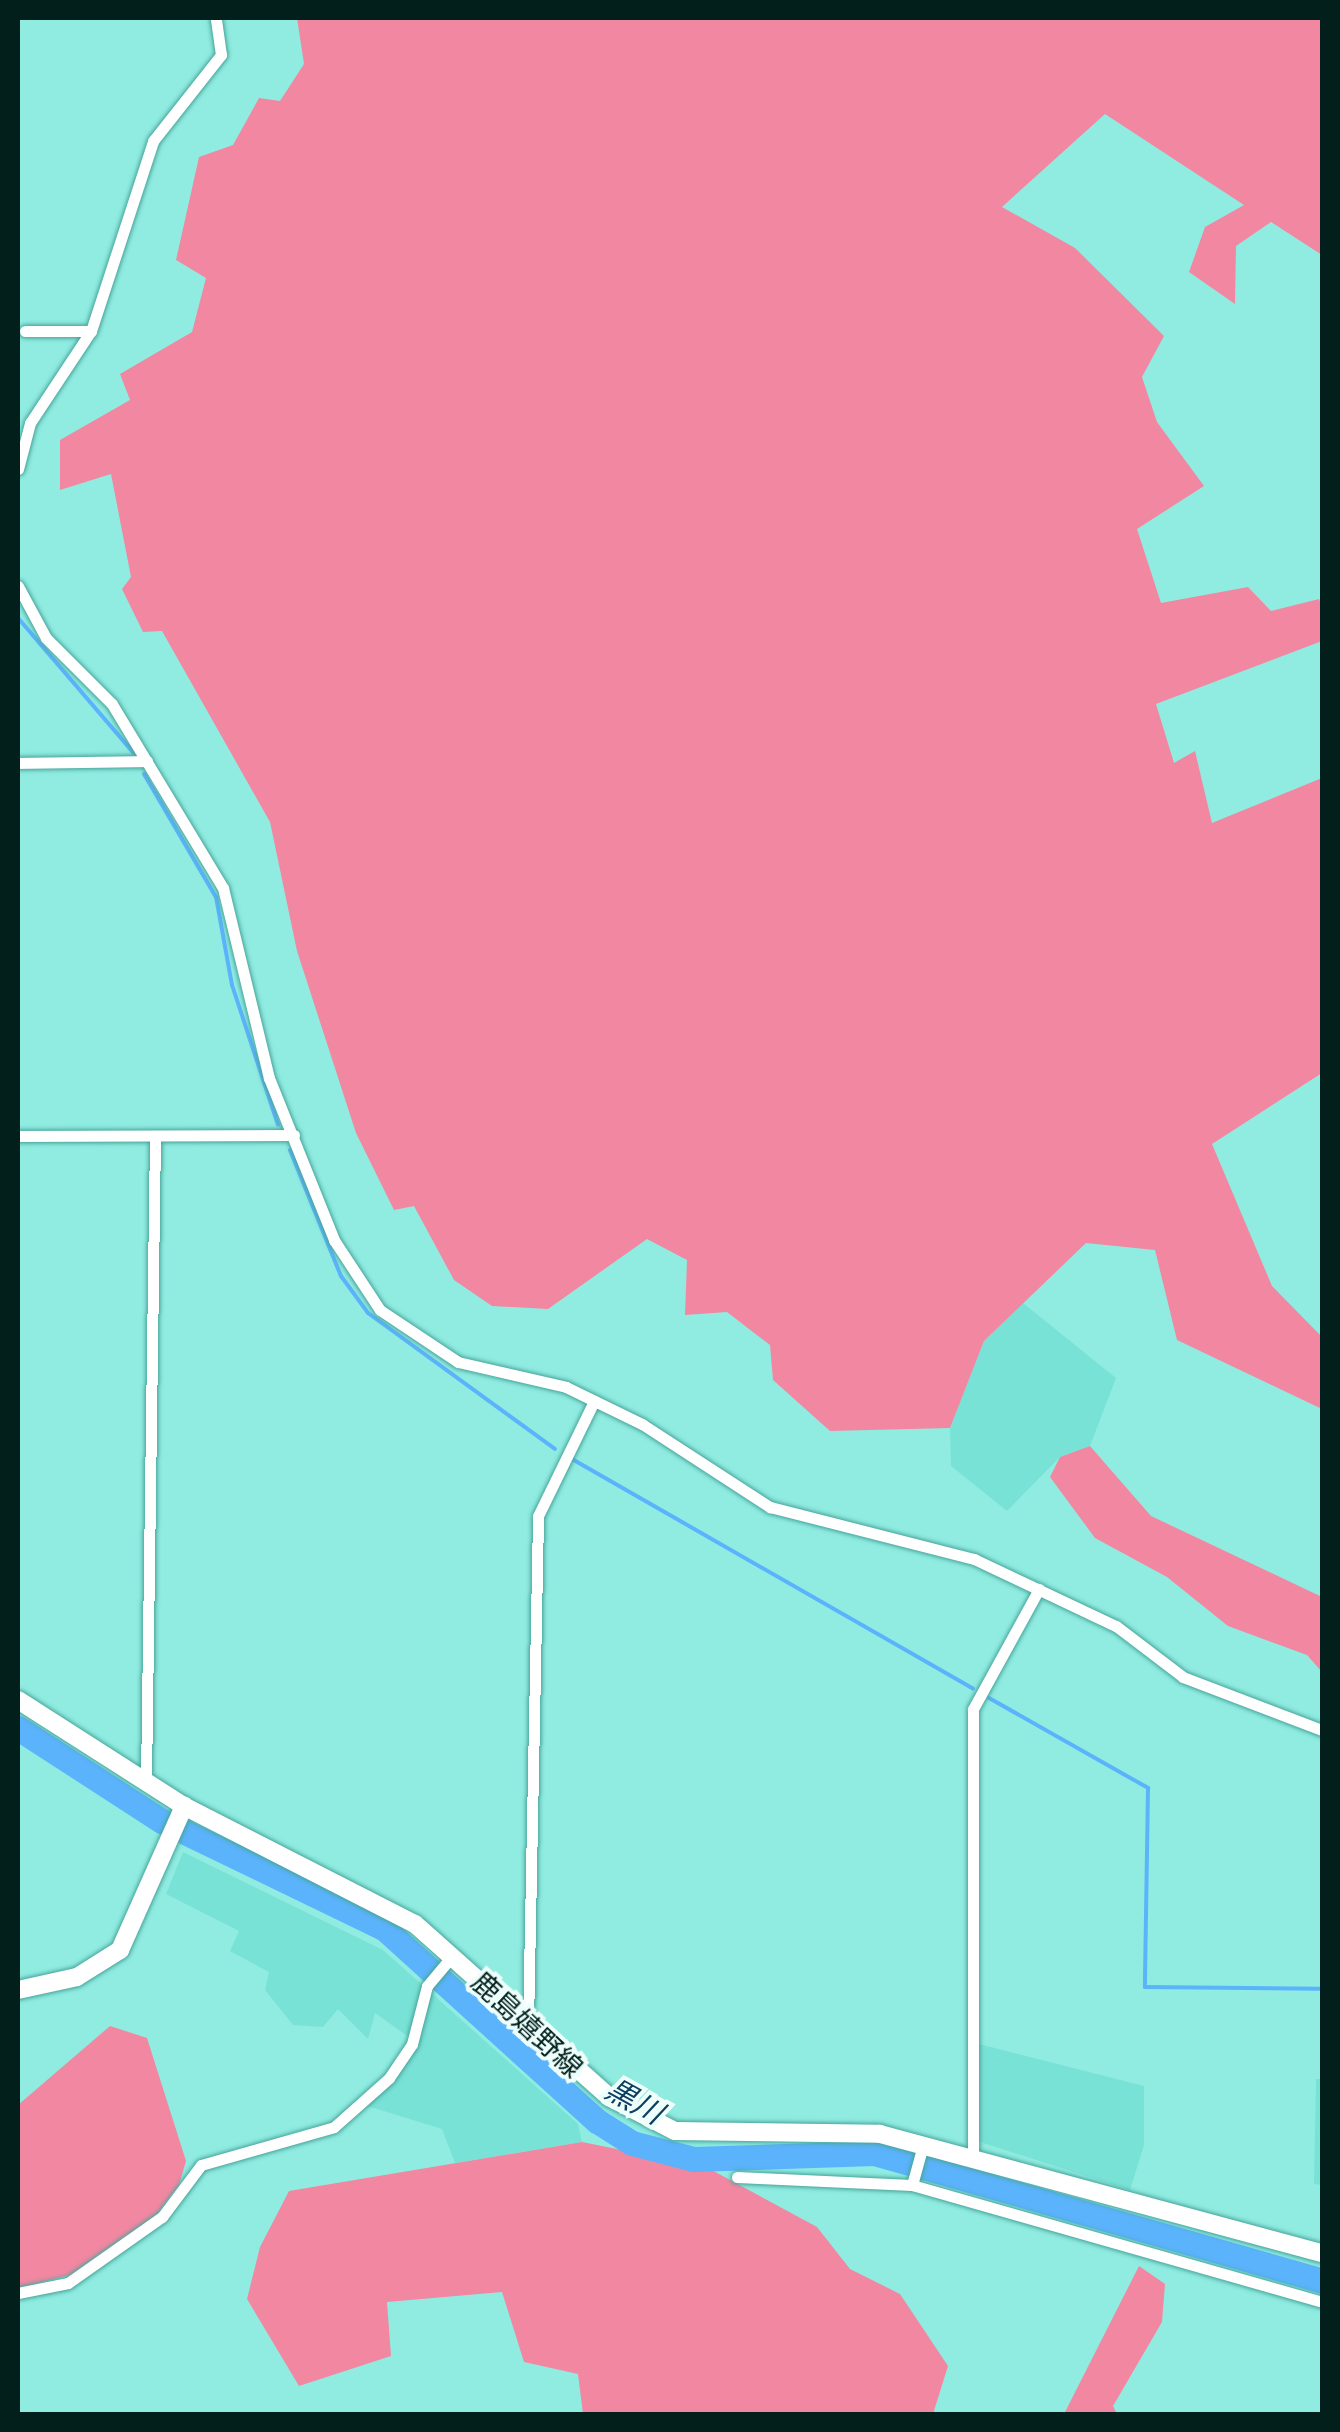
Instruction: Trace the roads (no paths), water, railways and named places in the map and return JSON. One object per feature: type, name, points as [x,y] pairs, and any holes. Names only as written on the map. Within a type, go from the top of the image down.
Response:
[{"type":"main road","name":"鹿島嬉野線","points":[[18,1700],[184,1806],[372,1898],[452,1955],[609,2098],[675,2131],[841,2132],[973,2159],[1322,2253]]},
{"type":"main road","points":[[18,1990],[77,1977],[120,1950],[184,1806]]},
{"type":"street","points":[[18,469],[30,422],[91,331],[152,140],[222,55],[216,18]]},
{"type":"street","points":[[25,331],[91,331]]},
{"type":"street","points":[[18,586],[46,638],[112,704],[224,888],[269,1078],[334,1240],[380,1310],[458,1362],[594,1401],[770,1507],[953,1553],[1116,1626],[1183,1677],[1322,1730]]},
{"type":"street","points":[[18,764],[147,761]]},
{"type":"street","points":[[18,1136],[294,1135]]},
{"type":"street","points":[[146,1780],[155,1138]]},
{"type":"street","points":[[528,2026],[538,1516],[594,1401]]},
{"type":"street","points":[[973,2159],[973,1709],[1039,1589]]},
{"type":"street","points":[[18,2293],[84,2272],[162,2218],[201,2165],[334,2127],[412,2044],[427,1986],[452,1955]]},
{"type":"street","points":[[913,2181],[921,2150]]},
{"type":"street","points":[[736,2177],[913,2181],[1322,2302]]},
{"type":"waterway","points":[[18,618],[133,752]]},
{"type":"waterway","points":[[144,774],[216,897],[232,985],[278,1125]]},
{"type":"waterway","points":[[290,1150],[341,1276],[368,1313],[555,1449]]},
{"type":"waterway","points":[[572,1459],[973,1689]]},
{"type":"waterway","points":[[989,1698],[1148,1788],[1145,1987],[1322,1989]]},
{"type":"waterway","name":"黒川","points":[[18,1728],[162,1821],[385,1929],[597,2121],[632,2143],[694,2159],[874,2153],[1322,2281]]}]
